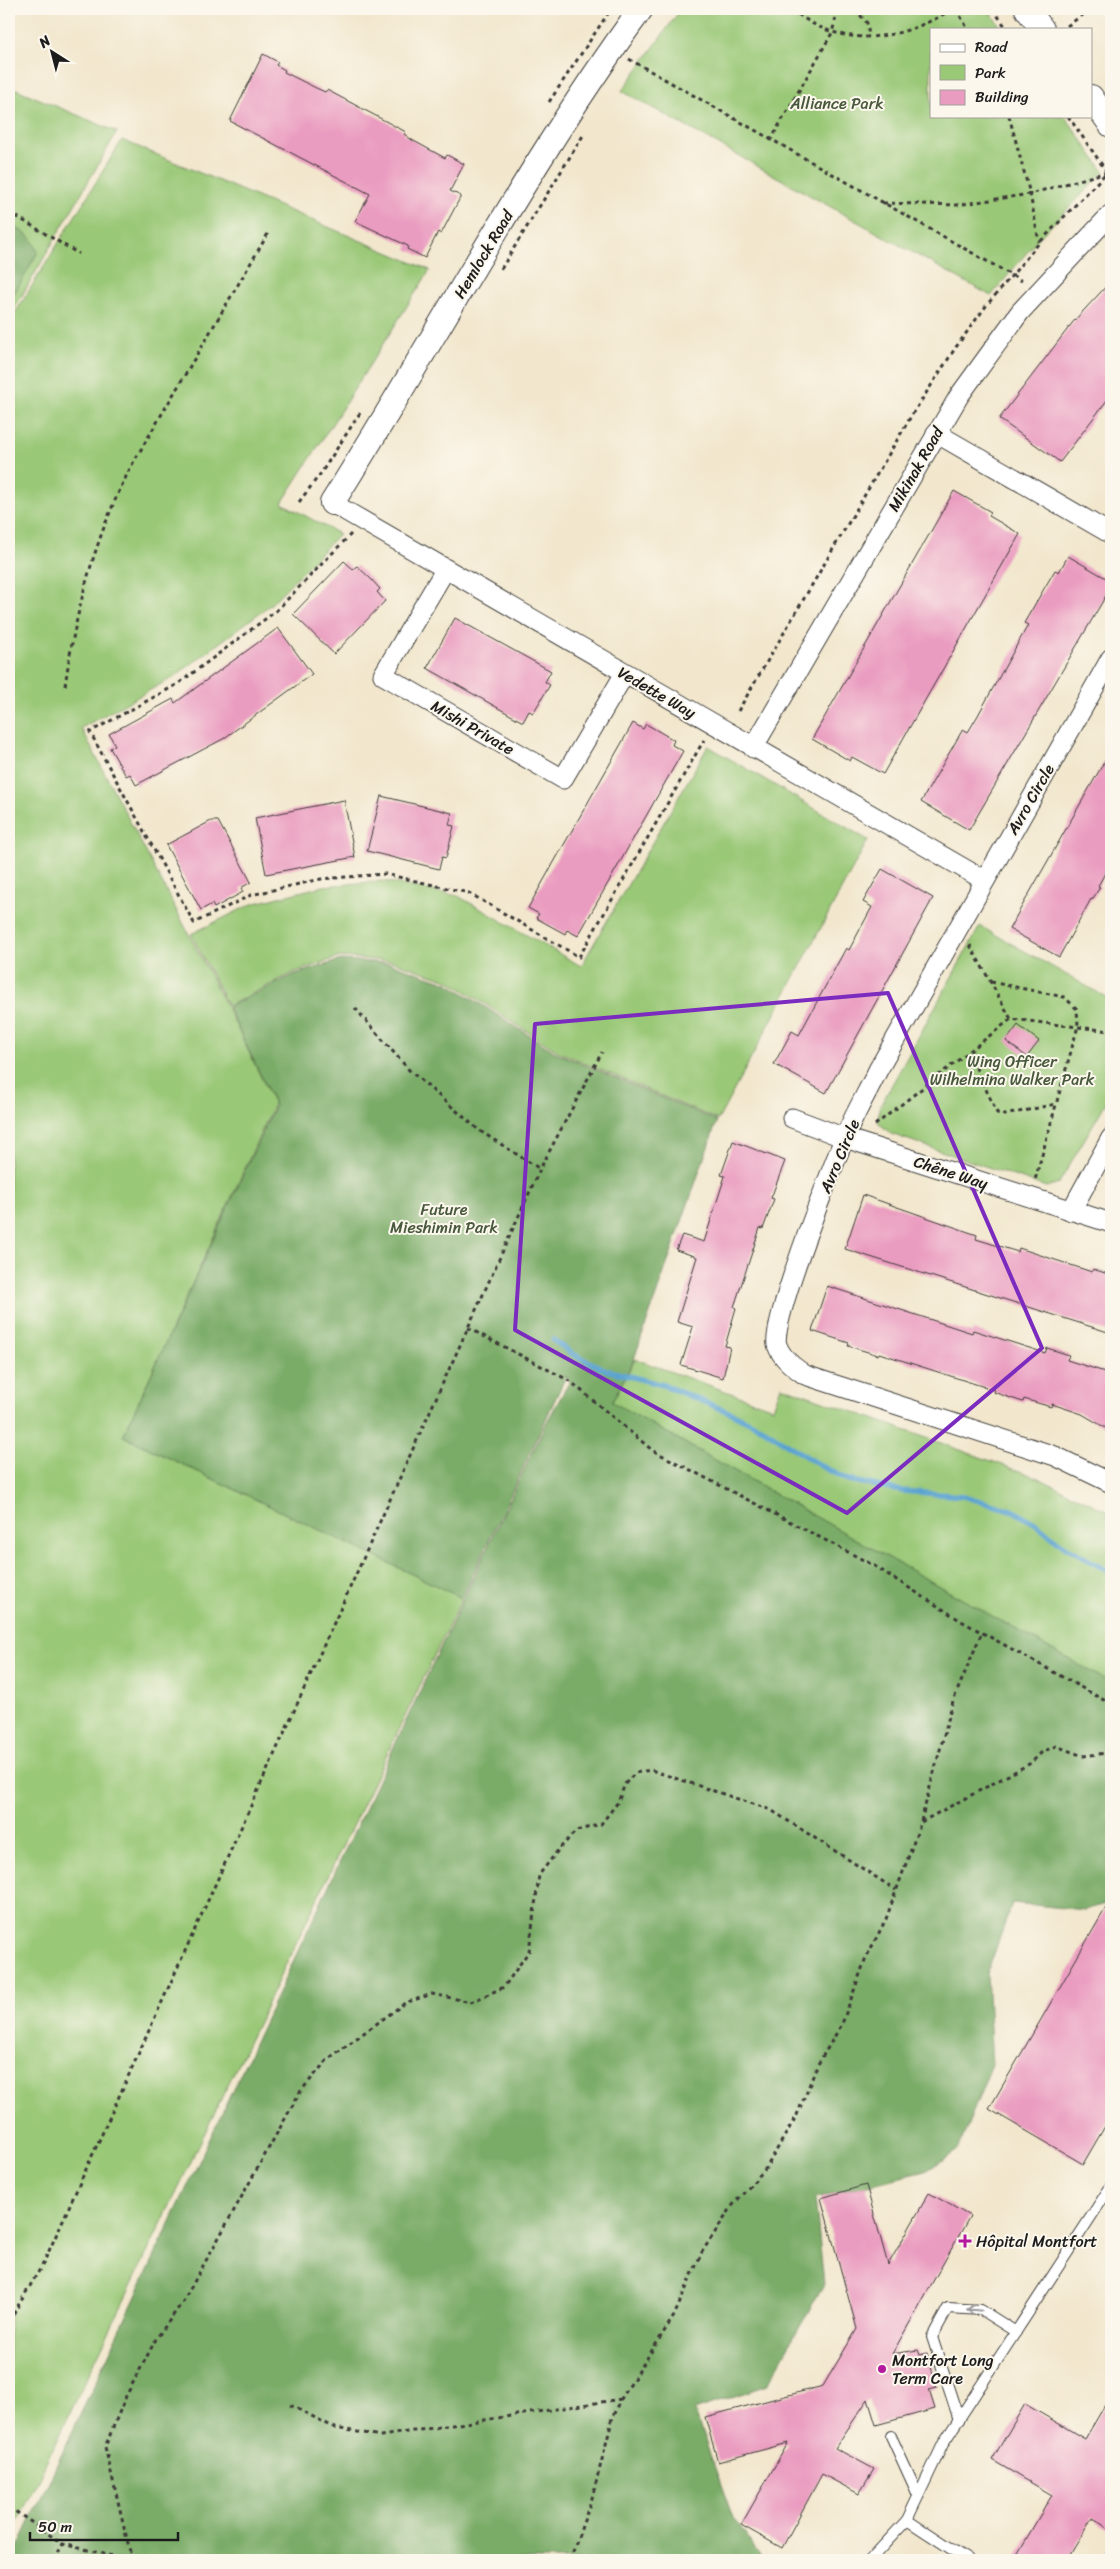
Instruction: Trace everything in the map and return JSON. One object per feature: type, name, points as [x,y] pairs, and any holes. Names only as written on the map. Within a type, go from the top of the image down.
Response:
[{"type":"street","name":"Hemlock Road","points":[[332,503],[540,159],[621,54],[641,9]]},
{"type":"street","points":[[1027,9],[1041,28]]},
{"type":"street","points":[[1092,98],[1111,124]]},
{"type":"street","name":"Mikinak Road","points":[[753,748],[936,433],[981,364],[1039,290],[1111,214]]},
{"type":"street","points":[[936,433],[1111,534]]},
{"type":"street","name":"Vedette Way","points":[[332,503],[984,880]]},
{"type":"street","name":"Mishi Private","points":[[445,570],[382,675],[563,779],[625,673]]},
{"type":"street","name":"Avro Circle","points":[[1111,658],[878,1070],[845,1138],[796,1265],[778,1324],[776,1344],[786,1361],[805,1375],[1055,1456],[1111,1483]]},
{"type":"street","name":"Chêne Way","points":[[792,1118],[845,1138],[1111,1223]]},
{"type":"street","points":[[1071,1211],[1111,1138]]},
{"type":"lane","points":[[870,2560],[907,2520],[944,2442],[1111,2186]]},
{"type":"lane","points":[[959,2420],[932,2337],[948,2308],[981,2310],[1016,2332]]},
{"type":"lane","points":[[891,2436],[918,2495]]},
{"type":"lane","points":[[907,2520],[968,2560]]},
{"type":"path","points":[[792,9],[800,16],[832,33],[869,36],[903,33],[931,22],[952,9]]},
{"type":"path","points":[[770,141],[832,33],[838,9]]},
{"type":"path","points":[[855,9],[866,23],[869,36]]},
{"type":"path","points":[[956,9],[967,28]]},
{"type":"path","points":[[993,9],[1006,28]]},
{"type":"path","points":[[1067,26],[1091,9]]},
{"type":"path","points":[[621,54],[636,52]]},
{"type":"path","points":[[621,54],[625,68]]},
{"type":"path","points":[[621,54],[770,141],[1039,290]]},
{"type":"path","points":[[1010,118],[1030,194],[1039,243]]},
{"type":"path","points":[[1069,118],[1111,177]]},
{"type":"path","points":[[499,272],[588,128]]},
{"type":"path","points":[[882,204],[957,204],[1030,194],[1107,172]]},
{"type":"path","points":[[738,712],[928,389],[986,306],[1039,243],[1107,172]]},
{"type":"path","points":[[9,212],[79,254]]},
{"type":"path","points":[[65,686],[79,606],[92,559],[113,502],[133,463],[269,232]]},
{"type":"path","points":[[352,534],[276,611],[178,684],[90,732],[194,923],[251,895],[321,879],[385,874],[469,893],[579,957],[706,737]]},
{"type":"path","points":[[968,940],[1011,1019]]},
{"type":"path","points":[[991,982],[1064,997],[1077,1009],[1078,1026],[1034,1186]]},
{"type":"path","points":[[355,1008],[416,1076],[480,1131],[540,1169]]},
{"type":"path","points":[[875,1124],[1011,1019],[1111,1031]]},
{"type":"path","points":[[9,2320],[43,2264],[540,1169],[602,1052]]},
{"type":"path","points":[[969,1052],[997,1113],[1004,1115],[1056,1104]]},
{"type":"path","points":[[468,1328],[570,1381],[652,1450],[873,1565],[982,1632],[1111,1704]]},
{"type":"path","points":[[570,2560],[592,2498],[612,2420],[621,2399],[674,2316],[702,2252],[733,2205],[766,2168],[797,2115],[818,2064],[842,2024],[865,1960],[886,1919],[921,1822],[953,1701],[982,1632]]},
{"type":"path","points":[[921,1822],[1032,1763],[1042,1752],[1056,1746],[1083,1756],[1107,1753],[1111,1747]]},
{"type":"path","points":[[9,2507],[63,2544],[131,2560],[105,2447],[126,2396],[156,2339],[184,2300],[300,2092],[328,2059],[405,2003],[432,1994],[471,2002],[504,1987],[529,1951],[539,1875],[558,1849],[576,1831],[600,1824],[618,1802],[625,1784],[635,1773],[651,1770],[771,1810],[896,1890]]},
{"type":"path","points":[[290,2405],[335,2428],[381,2436],[621,2399]]},
{"type":"path","points":[[54,2560],[63,2544]]},
{"type":"path","points":[[1102,2560],[1110,2548]]},
{"type":"highlighted area","points":[[888,993],[1042,1348],[847,1513],[515,1330],[535,1024]]},
{"type":"green space","name":"Alliance Park","points":[[681,9],[988,9],[1001,28],[930,28],[930,118],[1066,118],[1104,172],[1038,239],[991,296],[622,91]]},
{"type":"green space","points":[[9,86],[117,132],[9,318]]},
{"type":"green space","points":[[122,140],[430,270],[282,503],[339,534],[270,605],[174,677],[81,728],[227,1007],[274,1104],[123,1436],[462,1598],[9,2540],[9,323]]},
{"type":"green space","points":[[9,222],[31,238],[38,252],[9,303]]},
{"type":"green space","points":[[708,746],[868,840],[718,1120],[557,1051],[448,980],[391,961],[340,957],[295,972],[228,1006],[191,934],[252,904],[323,886],[384,881],[458,896],[581,966]]},
{"type":"green space","name":"Wing Officer Wilhelmina Walker Park","points":[[980,926],[1111,1000],[1111,1094],[1059,1183],[1046,1187],[891,1134],[878,1122],[879,1108]]},
{"type":"green space","name":"Future Mieshimin Park","points":[[341,960],[389,963],[448,983],[555,1052],[717,1121],[634,1359],[612,1402],[1111,1683],[1111,1905],[1108,1903],[1085,1910],[1012,1903],[987,1974],[992,2064],[958,2150],[926,2171],[815,2198],[824,2284],[767,2385],[694,2410],[733,2518],[763,2560],[12,2560],[545,1425],[570,1381],[566,1376],[462,1598],[123,1436],[275,1105],[228,1007],[295,974]]},
{"type":"green space","points":[[635,1359],[773,1408],[781,1386],[1036,1477],[1111,1513],[1111,1683],[612,1402]]},
{"type":"building","points":[[263,54],[278,62],[276,65],[285,70],[284,72],[325,92],[327,90],[406,132],[404,134],[412,140],[445,158],[447,155],[464,164],[450,191],[461,196],[441,234],[438,232],[425,258],[407,249],[408,246],[355,221],[370,194],[230,121]]},
{"type":"building","points":[[1111,281],[1111,395],[1060,462],[999,419],[1073,322]]},
{"type":"building","points":[[954,491],[991,512],[989,516],[1020,534],[883,774],[852,757],[850,761],[812,739]]},
{"type":"building","points":[[1068,556],[1111,581],[1111,587],[969,830],[921,802],[963,729],[968,732],[977,717],[1028,625],[1024,623],[1055,570],[1059,572]]},
{"type":"building","points":[[344,561],[353,569],[357,566],[371,579],[380,589],[377,592],[385,601],[334,654],[293,614]]},
{"type":"building","points":[[455,618],[551,671],[545,682],[550,685],[533,713],[529,711],[523,722],[427,668]]},
{"type":"building","points":[[278,628],[312,674],[223,739],[136,785],[130,774],[126,776],[110,748],[115,745],[109,734],[173,699],[175,703]]},
{"type":"building","points":[[633,723],[643,729],[646,724],[674,740],[672,745],[683,751],[578,936],[567,930],[565,934],[536,918],[539,914],[528,908]]},
{"type":"building","points":[[1111,750],[1111,862],[1098,886],[1100,887],[1091,899],[1059,957],[1009,929]]},
{"type":"building","points":[[381,796],[452,813],[449,825],[454,826],[446,858],[442,857],[439,869],[367,851]]},
{"type":"building","points":[[344,800],[355,857],[266,874],[255,818]]},
{"type":"building","points":[[211,821],[218,821],[251,882],[241,888],[243,892],[214,908],[212,904],[201,910],[166,845]]},
{"type":"building","points":[[882,869],[933,898],[826,1093],[774,1064],[792,1031],[799,1035],[846,948],[849,950],[872,907],[863,902]]},
{"type":"building","points":[[1018,1025],[1039,1041],[1027,1057],[1006,1041]]},
{"type":"building","points":[[733,1141],[785,1161],[771,1198],[774,1199],[763,1229],[760,1228],[734,1307],[736,1308],[725,1346],[730,1347],[723,1378],[681,1365],[693,1327],[677,1322],[697,1257],[676,1250],[682,1235],[704,1242],[725,1176],[721,1175]]},
{"type":"building","points":[[863,1195],[977,1235],[976,1239],[1018,1252],[1019,1248],[1092,1272],[1093,1269],[1111,1275],[1111,1333],[845,1249]]},
{"type":"building","points":[[827,1286],[972,1333],[973,1330],[1045,1353],[1047,1348],[1069,1355],[1067,1360],[1111,1374],[1111,1431],[1082,1414],[1052,1404],[1051,1407],[1024,1399],[1023,1402],[993,1392],[994,1390],[879,1353],[878,1355],[848,1346],[849,1343],[812,1331]]},
{"type":"building","points":[[1111,1899],[1111,2116],[1083,2164],[989,2109]]},
{"type":"building","name":"Montfort Long Term Care","points":[[866,2185],[888,2265],[929,2193],[970,2216],[892,2354],[918,2350],[920,2355],[927,2353],[937,2388],[929,2390],[935,2409],[876,2425],[868,2399],[835,2448],[874,2469],[859,2494],[822,2474],[782,2548],[741,2525],[788,2443],[718,2462],[705,2417],[823,2386],[857,2329],[821,2198]]},
{"type":"building","points":[[1111,2395],[1111,2530],[1092,2518],[1067,2560],[1014,2560],[1052,2495],[992,2460],[1025,2404],[1085,2439]]},
{"type":"waterway","points":[[553,1340],[573,1354],[606,1370],[663,1385],[729,1412],[762,1428],[819,1465],[848,1480],[902,1491],[963,1496],[1014,1511],[1038,1525],[1058,1542],[1111,1573]]},
{"type":"place","name":"Hôpital Montfort","points":[[965,2241]]},
{"type":"place","name":"Montfort Long Term Care","points":[[882,2369]]}]
